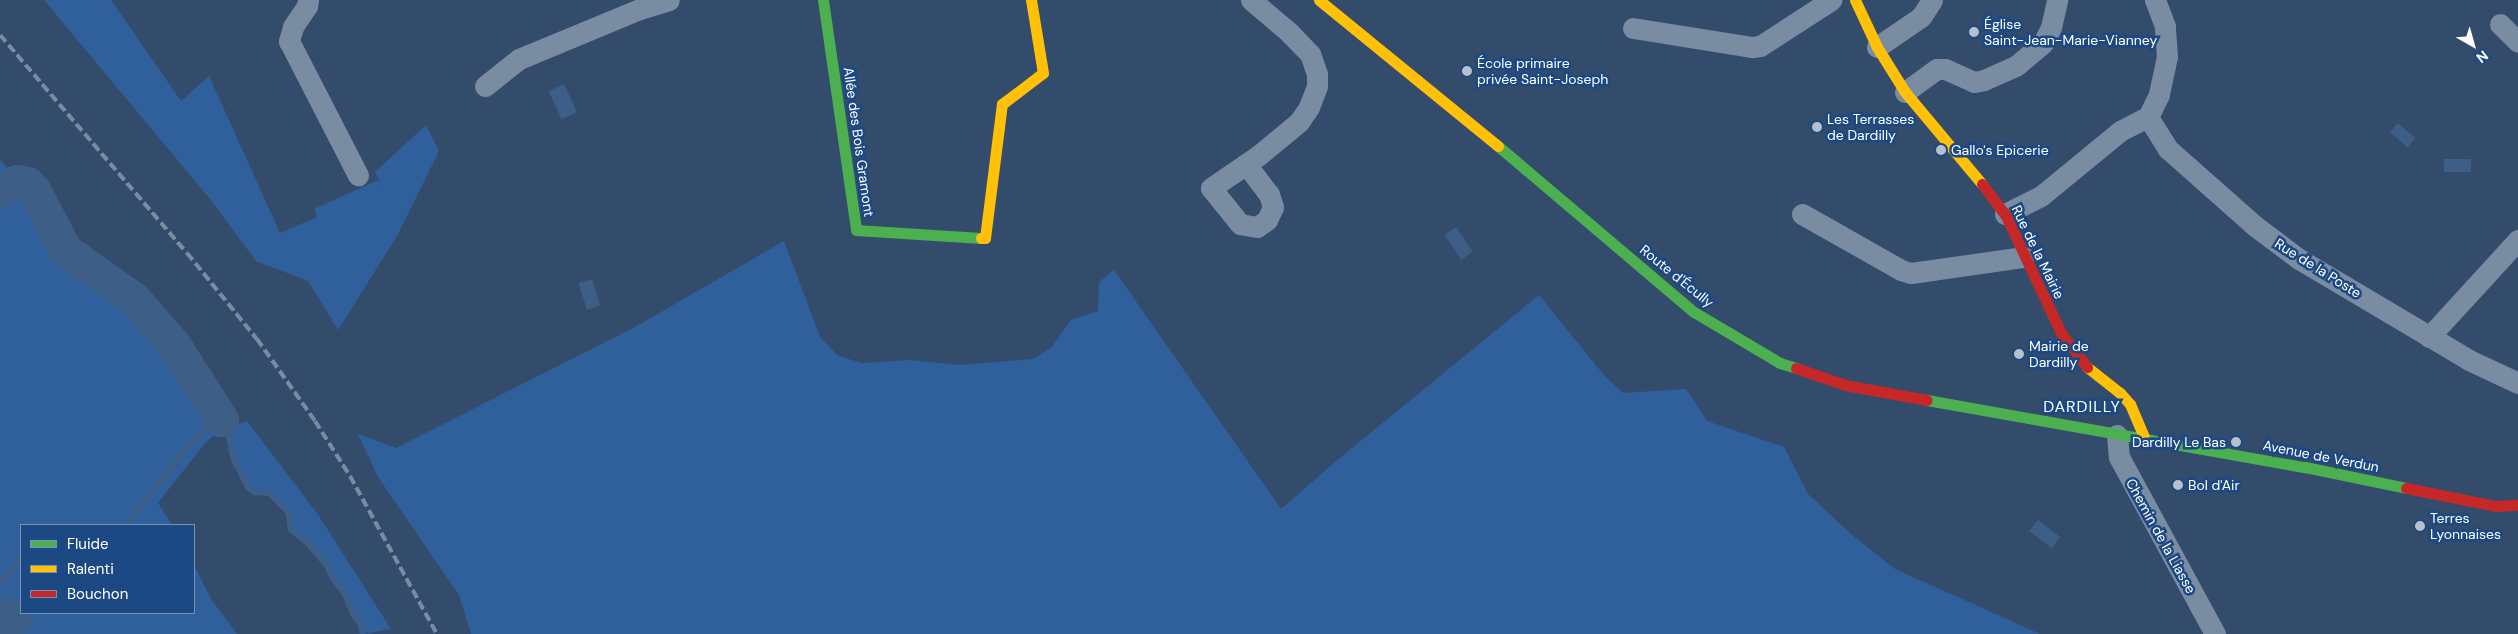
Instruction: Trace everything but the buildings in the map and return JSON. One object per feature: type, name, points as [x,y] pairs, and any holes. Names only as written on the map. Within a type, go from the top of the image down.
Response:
[{"type":"street","points":[[308,0],[307,6],[293,27],[289,41],[358,174]]},
{"type":"street","points":[[485,86],[519,59],[640,9],[669,0]]},
{"type":"street","name":"Allée des Bois Gramont","points":[[823,0],[856,230],[985,238],[1002,104],[1043,73],[1031,0]]},
{"type":"street","points":[[1246,164],[1299,122],[1309,107],[1317,86],[1317,74],[1310,54],[1290,32],[1251,0]]},
{"type":"street","name":"Route d'Écully","points":[[1319,0],[1508,155],[1694,312],[1721,338],[1736,348],[1763,360],[1780,363],[1845,384],[2117,435]]},
{"type":"street","points":[[1633,28],[1752,47],[1760,46],[1831,0]]},
{"type":"street","name":"Rue de la Mairie","points":[[1855,0],[1876,47],[1905,92],[1991,194],[2005,214],[2024,258],[2061,333],[2087,367],[2130,404],[2145,440]]},
{"type":"street","points":[[1876,47],[1921,17],[1932,0]]},
{"type":"street","points":[[1905,92],[1937,69],[1945,70],[1974,82],[1984,80],[2017,65],[2043,43],[2052,27],[2056,0]]},
{"type":"street","points":[[2005,214],[2042,196],[2120,131],[2148,117],[2159,94],[2167,57],[2165,26],[2155,0]]},
{"type":"street","points":[[2500,24],[2518,42]]},
{"type":"street","name":"Rue de la Poste","points":[[2148,117],[2168,149],[2255,226],[2299,259],[2429,337],[2485,368],[2518,383]]},
{"type":"street","points":[[1802,214],[1844,239],[1911,273],[2024,258]]},
{"type":"street","points":[[2429,337],[2518,240]]},
{"type":"street","name":"Avenue de Verdun","points":[[2117,435],[2305,467],[2496,506],[2518,504]]},
{"type":"street","name":"Chemin de la Liasse","points":[[2117,435],[2118,458],[2215,634]]},
{"type":"shaded area","points":[[44,0],[111,0],[181,101],[209,76],[280,233],[317,217],[314,209],[378,180],[383,188],[375,172],[426,125],[439,151],[397,236],[338,330],[308,281],[256,261],[210,199]]},
{"type":"shaded area","points":[[564,84],[577,112],[562,119],[549,91]]},
{"type":"shaded area","points":[[2398,123],[2415,138],[2407,147],[2390,132]]},
{"type":"shaded area","points":[[2444,159],[2471,159],[2471,172],[2444,172]]},
{"type":"shaded area","points":[[0,160],[21,183],[28,184],[35,192],[66,251],[134,299],[159,326],[175,346],[226,425],[205,443],[158,503],[171,524],[20,524],[20,614],[195,614],[195,567],[211,599],[237,634],[0,634]]},
{"type":"shaded area","points":[[1456,227],[1473,252],[1461,260],[1444,235]]},
{"type":"shaded area","points":[[62,234],[133,282],[153,313],[136,296],[78,252],[70,249]]},
{"type":"shaded area","points":[[784,241],[820,337],[838,356],[862,363],[909,360],[961,365],[1033,359],[1051,348],[1071,320],[1098,311],[1099,282],[1114,270],[1281,509],[1341,457],[1539,295],[1603,374],[1623,393],[1686,389],[1707,421],[1784,447],[1808,494],[1851,534],[1895,569],[2040,634],[471,634],[459,595],[378,477],[358,434],[396,448],[635,327]]},
{"type":"shaded area","points":[[592,279],[600,306],[587,310],[579,283]]},
{"type":"shaded area","points":[[247,421],[317,513],[391,629],[363,634],[361,624],[353,613],[345,593],[333,578],[328,567],[309,544],[291,529],[289,513],[270,493],[255,492],[248,487],[234,459],[228,429]]},
{"type":"shaded area","points":[[2038,520],[2060,537],[2051,548],[2029,531]]},
{"type":"shaded area","points":[[9,596],[20,601],[20,614],[31,614],[35,622],[34,625],[21,634],[0,634],[0,602]]},
{"type":"waterway","points":[[0,192],[17,182],[28,184],[35,192],[66,251],[134,299],[175,346],[222,420]]},
{"type":"waterway","points":[[127,524],[193,440],[222,420],[228,429],[234,459],[248,487],[255,492],[270,493],[289,513],[291,529],[309,544],[328,567],[333,578],[345,593],[353,613],[361,624],[363,634]]},
{"type":"waterway","points":[[0,584],[20,559]]},
{"type":"railway","points":[[0,35],[187,253],[257,339],[315,421],[350,476],[437,634]]},
{"type":"traffic: fast","points":[[823,0],[856,230],[981,238]]},
{"type":"traffic: fast","points":[[1498,146],[1694,312],[1780,363],[1796,368]]},
{"type":"traffic: fast","points":[[1927,400],[2305,467],[2406,488]]},
{"type":"traffic: slow","points":[[981,238],[985,238],[1002,104],[1043,73],[1031,0]]},
{"type":"traffic: slow","points":[[1319,0],[1498,146]]},
{"type":"traffic: slow","points":[[1855,0],[1877,47],[1905,92],[1982,184]]},
{"type":"traffic: slow","points":[[2087,367],[2120,393],[2130,404],[2145,440]]},
{"type":"traffic: jam","points":[[1982,184],[2005,214],[2061,333],[2087,367]]},
{"type":"traffic: jam","points":[[1796,368],[1845,385],[1927,400]]},
{"type":"traffic: jam","points":[[2406,488],[2496,506],[2518,505]]},
{"type":"place","name":"Église Saint-Jean-Marie-Vianney","points":[[1974,32]]},
{"type":"place","name":"École primaire privée Saint-Joseph","points":[[1467,71]]},
{"type":"place","name":"Les Terrasses de Dardilly","points":[[1817,127]]},
{"type":"place","name":"Gallo's Epicerie","points":[[1941,150]]},
{"type":"place","name":"Mairie de Dardilly","points":[[2019,354]]},
{"type":"place","name":"Dardilly Le Bas","points":[[2236,442]]},
{"type":"place","name":"Bol d'Air","points":[[2178,485]]},
{"type":"place","name":"Terres Lyonnaises","points":[[2420,526]]},
{"type":"district","name":"DARDILLY","points":[[2082,407]]}]
